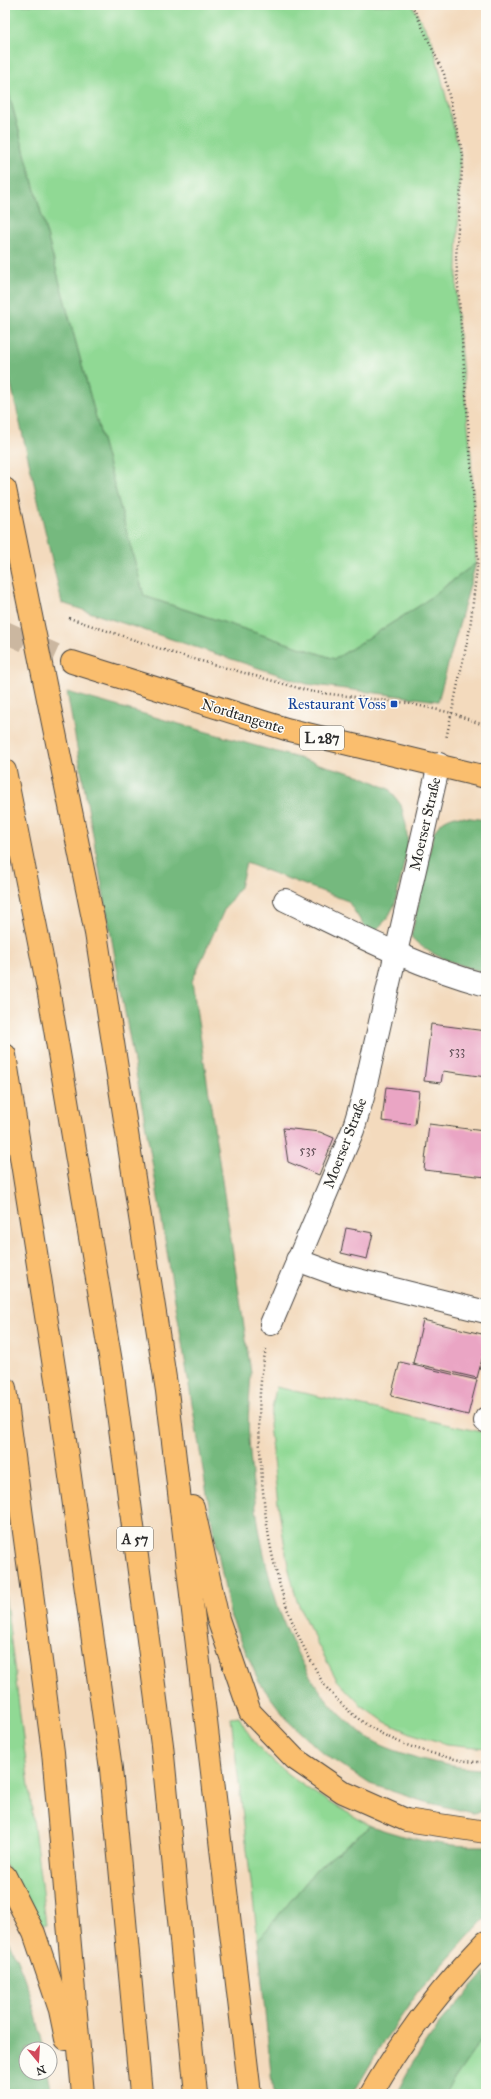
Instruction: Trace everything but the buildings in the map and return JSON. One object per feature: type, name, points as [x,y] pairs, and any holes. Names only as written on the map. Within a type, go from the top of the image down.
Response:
[{"type":"main road","points":[[5,489],[96,933],[167,1391],[250,2094]]},
{"type":"main road","name":"Nordtangente","points":[[72,662],[286,729],[439,764],[486,777]]},
{"type":"main road","name":"A 57","points":[[5,771],[48,988],[112,1368],[162,1745],[196,2094]]},
{"type":"main road","points":[[5,1055],[60,1405],[111,1768],[141,2094]]},
{"type":"main road","points":[[5,1388],[53,1752],[83,2094]]},
{"type":"main road","points":[[167,1391],[218,1619],[250,1712],[295,1759],[343,1792],[406,1820],[486,1832]]},
{"type":"main road","points":[[5,1876],[34,1933],[58,2003],[76,2094]]},
{"type":"main road","points":[[371,2094],[392,2056],[453,1976],[486,1942]]},
{"type":"street","name":"Moerser Straße","points":[[271,1324],[353,1130],[363,1097],[439,764]]},
{"type":"street","points":[[285,900],[395,954],[459,978],[486,985]]},
{"type":"street","points":[[297,1260],[338,1275],[486,1312]]},
{"type":"path","points":[[412,5],[444,74],[464,155],[456,258],[478,559],[470,628],[452,713]]},
{"type":"path","points":[[70,618],[176,654],[313,692],[407,703],[452,713],[486,726]]},
{"type":"path","points":[[271,1324],[264,1358],[260,1404],[259,1439],[262,1479],[273,1561],[292,1624],[305,1651],[326,1687],[363,1724],[384,1737],[440,1756],[486,1762]]},
{"type":"green space","points":[[5,5],[412,5],[432,40],[460,154],[456,305],[471,455],[476,563],[419,606],[335,659],[144,596],[5,79]]},
{"type":"green space","points":[[5,79],[144,596],[335,659],[419,606],[476,563],[438,701],[307,684],[62,603],[5,359]]},
{"type":"green space","points":[[67,692],[361,776],[389,789],[401,805],[406,825],[408,845],[395,904],[387,919],[375,931],[367,931],[348,901],[246,863],[240,887],[225,908],[192,981],[251,1373],[248,1431],[252,1479],[266,1564],[278,1606],[294,1646],[314,1682],[340,1714],[372,1740],[394,1750],[417,1758],[443,1764],[486,1769],[486,1811],[472,1813],[422,1801],[370,1784],[324,1754],[289,1722],[259,1682],[230,1615],[209,1506],[153,1167]]},
{"type":"green space","points":[[455,816],[486,820],[486,973],[446,960],[427,950],[411,937],[434,832],[438,826],[448,818]]},
{"type":"green space","points":[[276,1387],[486,1433],[486,1748],[447,1744],[413,1734],[385,1722],[360,1704],[337,1680],[309,1628],[297,1601],[288,1566],[278,1504],[269,1425]]},
{"type":"green space","points":[[5,1593],[46,1924],[41,1925],[5,1864]]},
{"type":"green space","points":[[239,1717],[254,1742],[282,1770],[341,1809],[371,1826],[318,1868],[258,1940],[231,1718]]},
{"type":"green space","points":[[371,1826],[428,1842],[486,1846],[486,1917],[420,1990],[384,2041],[353,2094],[273,2094],[258,1940],[318,1868]]},
{"type":"green space","points":[[5,1935],[29,1990],[42,2041],[18,2041],[18,2081],[50,2081],[52,2094],[5,2094]]},
{"type":"green space","points":[[486,1972],[486,2033],[444,2094],[396,2094],[412,2064],[440,2023]]},
{"type":"green space","points":[[486,2033],[486,2094],[444,2094],[483,2037]]},
{"type":"tunnel","points":[[5,632],[72,662]]},
{"type":"place","name":"Restaurant Voss","points":[[394,704]]}]
